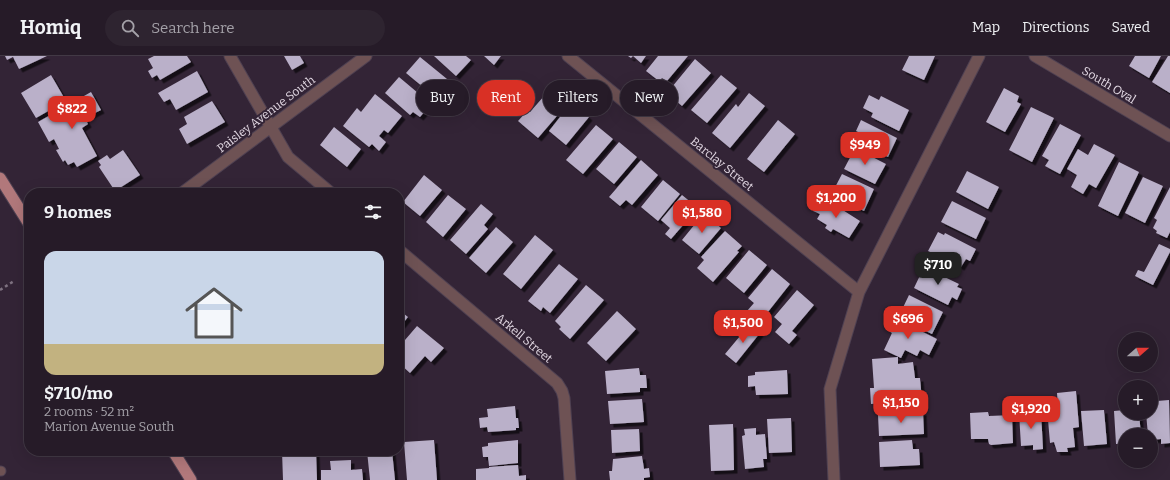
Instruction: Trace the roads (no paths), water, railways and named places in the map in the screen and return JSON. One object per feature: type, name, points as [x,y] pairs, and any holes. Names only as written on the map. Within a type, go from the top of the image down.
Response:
[{"type":"main road","points":[[0,178],[24,216]]},
{"type":"main road","points":[[176,456],[192,480]]},
{"type":"street","points":[[230,56],[288,157],[325,188]]},
{"type":"street","name":"Paisley Avenue South","points":[[189,188],[366,56]]},
{"type":"street","name":"Barclay Street","points":[[568,56],[859,292]]},
{"type":"street","points":[[834,480],[830,389],[859,292],[979,56]]},
{"type":"street","name":"South Oval","points":[[1035,56],[1170,136]]},
{"type":"street","name":"Arkell Street","points":[[404,254],[557,383],[564,398],[570,480]]}]
